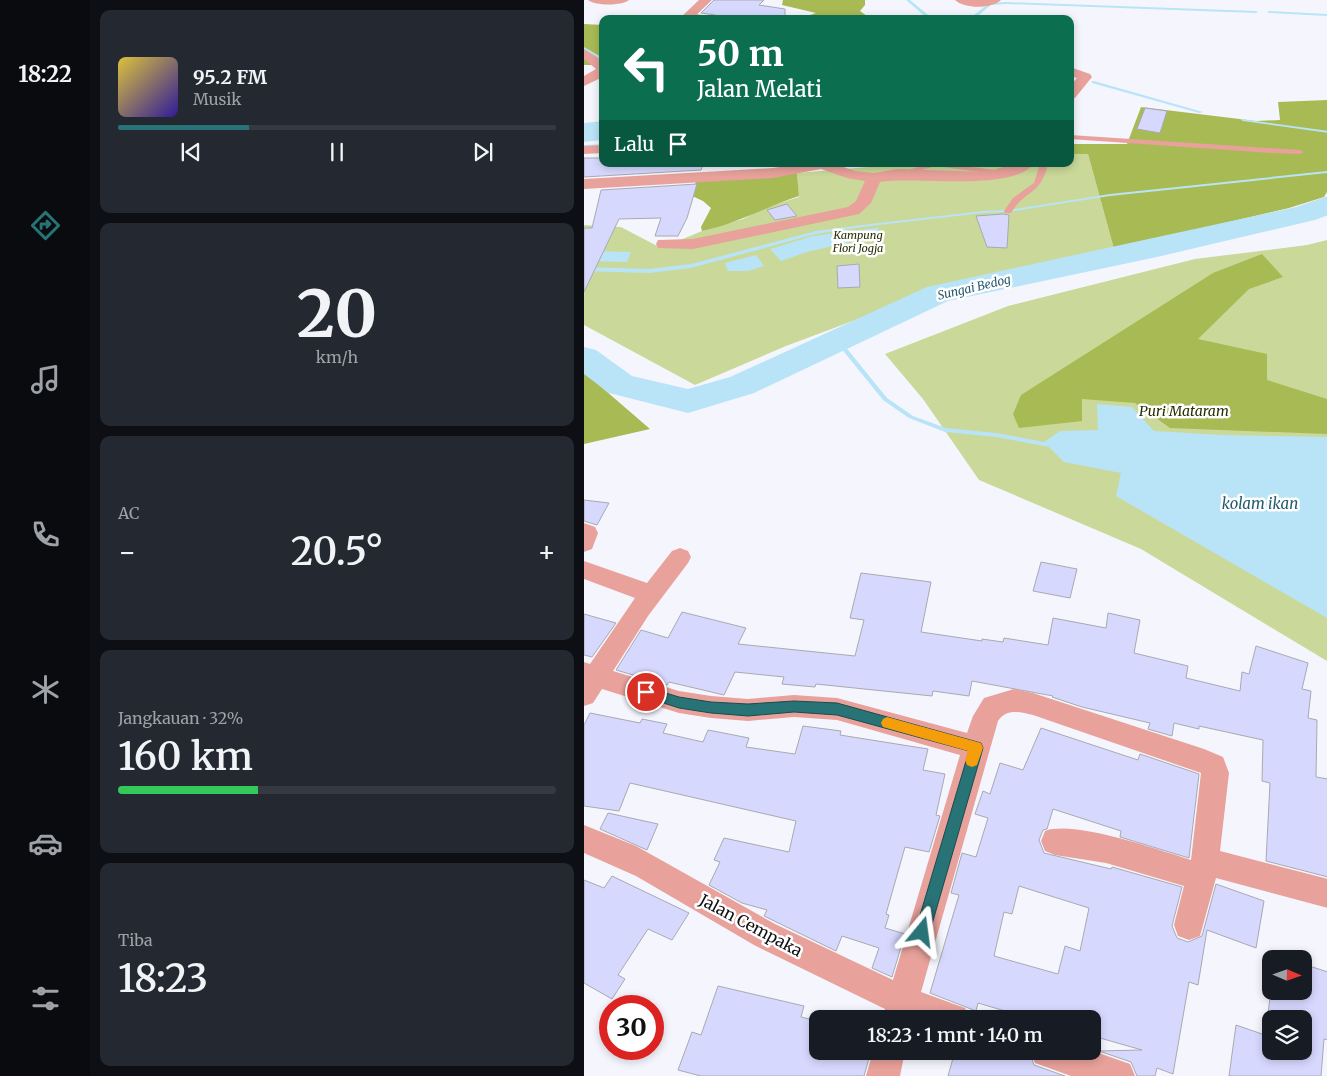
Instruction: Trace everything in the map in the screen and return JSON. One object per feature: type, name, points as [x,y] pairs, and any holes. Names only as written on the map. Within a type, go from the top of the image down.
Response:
[{"type":"street","points":[[594,0],[623,0]]},
{"type":"street","points":[[689,15],[706,0]]},
{"type":"street","points":[[961,0],[991,2]]},
{"type":"street","points":[[974,12],[991,2]]},
{"type":"street","points":[[584,53],[599,66]]},
{"type":"street","points":[[584,82],[599,72]]},
{"type":"street","points":[[1074,73],[1085,77],[1075,81]]},
{"type":"street","points":[[584,150],[599,149]]},
{"type":"street","points":[[584,184],[741,169],[773,173],[806,167]]},
{"type":"street","points":[[835,167],[852,175],[874,178],[897,174],[972,178],[1004,173],[1018,167]]},
{"type":"street","points":[[664,244],[693,244],[853,210],[863,203],[874,178]]},
{"type":"street","points":[[584,531],[587,533],[584,543]]},
{"type":"street","points":[[680,557],[588,682],[711,708],[748,710],[794,706],[837,709],[976,748]]},
{"type":"street","points":[[584,570],[652,594]]},
{"type":"street","points":[[901,1010],[976,748],[986,716],[993,706],[1014,700],[1034,704],[1204,761],[1213,766],[1215,773],[1203,869],[1189,925]]},
{"type":"street","name":"Jalan Cempaka","points":[[584,839],[598,843],[652,870],[748,926],[901,1010]]},
{"type":"street","points":[[1054,841],[1106,849],[1327,894]]},
{"type":"street","points":[[883,1076],[887,1060]]},
{"type":"street","points":[[1073,1060],[1118,1076]]},
{"type":"lane","points":[[1074,137],[1150,140],[1242,151],[1300,152]]},
{"type":"lane","points":[[897,174],[924,167]]},
{"type":"lane","points":[[959,167],[1004,173]]},
{"type":"lane","points":[[1008,211],[1016,202],[1035,190],[1042,176],[1044,167]]},
{"type":"green space","points":[[783,0],[865,0],[865,5],[860,11],[866,15],[810,15],[816,13],[782,5]]},
{"type":"green space","points":[[584,24],[599,25],[599,65],[584,65]]},
{"type":"green space","points":[[1327,100],[1327,192],[1324,197],[1289,208],[1114,249],[1088,154],[1074,154],[1074,144],[1127,144],[1141,107],[1256,121],[1280,120],[1278,102]]},
{"type":"green space","name":"Kampung Flori Jogja","points":[[1074,154],[1088,154],[1114,249],[946,286],[786,346],[695,385],[584,325],[584,225],[621,227],[661,248],[702,231],[743,219],[764,208],[799,197],[797,173],[868,167],[1074,167]]},
{"type":"green space","points":[[797,173],[799,196],[727,224],[702,231],[701,227],[711,208],[703,201],[692,196],[696,181]]},
{"type":"green space","name":"Puri Mataram","points":[[1327,240],[1327,661],[1141,549],[979,480],[923,399],[885,354],[1008,306],[1195,259],[1307,245]]},
{"type":"green space","points":[[1262,254],[1283,277],[1249,289],[1198,339],[1267,354],[1267,380],[1327,399],[1327,434],[1170,428],[1135,403],[1082,399],[1082,421],[1019,428],[1013,414],[1021,395],[1213,273]]},
{"type":"green space","points":[[584,372],[650,429],[584,444]]},
{"type":"water","points":[[599,121],[599,140],[584,142],[584,123]]},
{"type":"water","points":[[878,228],[881,235],[807,252],[781,261],[770,249],[813,236]]},
{"type":"water","points":[[586,251],[631,252],[627,262],[584,261]]},
{"type":"water","points":[[756,255],[764,266],[748,271],[728,271],[725,263]]},
{"type":"water","name":"kolam ikan","points":[[1097,404],[1132,407],[1154,431],[1222,435],[1327,437],[1327,618],[1116,496],[1121,473],[1064,462],[1044,442],[1060,431],[1098,430]]},
{"type":"building","points":[[714,0],[764,0],[759,5],[785,9],[785,15],[715,15],[701,13]]},
{"type":"building","points":[[1145,108],[1167,111],[1160,133],[1137,129]]},
{"type":"building","points":[[584,158],[599,158],[599,167],[702,167],[701,170],[584,177]]},
{"type":"building","points":[[697,184],[687,218],[678,236],[655,236],[661,218],[619,219],[584,292],[584,228],[592,228],[601,190]]},
{"type":"building","points":[[787,204],[797,216],[775,220],[767,210]]},
{"type":"building","points":[[1009,215],[1007,248],[987,247],[976,216]]},
{"type":"building","points":[[859,264],[860,287],[838,288],[837,266]]},
{"type":"building","points":[[584,500],[609,503],[597,525],[584,521]]},
{"type":"building","points":[[1041,562],[1077,569],[1070,598],[1033,591]]},
{"type":"building","points":[[861,573],[931,582],[921,632],[982,641],[982,639],[1003,642],[1004,638],[1048,645],[1053,618],[1106,628],[1108,613],[1140,620],[1134,653],[1188,666],[1186,678],[1240,691],[1242,672],[1249,674],[1256,646],[1308,663],[1302,689],[1311,691],[1308,718],[1317,720],[1316,777],[1328,779],[1328,877],[1266,861],[1270,783],[1262,781],[1263,740],[1199,726],[1199,729],[1174,723],[1172,736],[1148,729],[1150,723],[1082,707],[1053,696],[972,681],[969,696],[933,691],[932,696],[816,684],[815,687],[782,684],[784,677],[735,672],[724,695],[669,682],[667,685],[616,670],[641,630],[668,638],[682,612],[746,628],[738,644],[855,656],[864,620],[850,618]]},
{"type":"building","points":[[584,614],[616,623],[592,657],[584,655]]},
{"type":"building","points":[[590,713],[640,723],[642,719],[667,724],[663,733],[703,742],[708,730],[749,738],[746,747],[795,754],[803,726],[841,731],[840,735],[928,749],[923,770],[945,774],[936,815],[940,816],[929,852],[905,847],[886,914],[889,915],[885,928],[905,934],[892,977],[872,968],[879,948],[842,936],[836,951],[764,916],[767,910],[742,903],[709,885],[720,862],[714,860],[724,838],[789,852],[796,821],[630,783],[619,811],[584,806],[584,725]]},
{"type":"building","points":[[1041,728],[1138,760],[1140,754],[1199,774],[1189,858],[1120,837],[1121,831],[1053,809],[1047,829],[1043,830],[1039,840],[1044,853],[1111,869],[1112,867],[1182,887],[1172,926],[1177,938],[1188,942],[1202,936],[1216,884],[1264,901],[1256,948],[1207,930],[1198,985],[1189,982],[1173,1074],[1157,1068],[1155,1076],[1137,1076],[1131,1062],[1101,1052],[1142,1050],[1101,1038],[1101,1010],[1002,1010],[978,1003],[976,1010],[973,1010],[930,993],[959,895],[951,893],[962,853],[976,857],[988,818],[975,814],[983,791],[990,794],[1000,763],[1023,770]],"holes":[[[1019,886],[1089,908],[1080,951],[1065,946],[1058,974],[994,956],[1004,912],[1012,914]]]},
{"type":"building","points":[[608,813],[658,824],[647,850],[600,829]]},
{"type":"building","points":[[612,876],[689,913],[672,940],[648,929],[618,975],[625,979],[615,995],[605,995],[584,983],[584,880],[604,888]]},
{"type":"building","points":[[1312,967],[1328,972],[1328,1040],[1324,1039],[1321,1076],[1229,1076],[1236,1025],[1262,1034],[1262,1060],[1312,1060],[1312,1010],[1268,1010],[1270,1000],[1312,1000]]},
{"type":"building","points":[[718,986],[804,1006],[801,1017],[809,1019],[809,1060],[868,1060],[864,1076],[701,1076],[678,1070],[692,1032],[701,1035]]},
{"type":"building","points":[[952,1060],[1032,1060],[1034,1065],[1065,1076],[948,1076]]},
{"type":"waterway","points":[[908,0],[926,15]]},
{"type":"waterway","points":[[976,15],[990,4],[1006,3],[1256,12]]},
{"type":"waterway","points":[[1269,12],[1328,15]]},
{"type":"waterway","points":[[584,48],[599,57]]},
{"type":"waterway","points":[[1093,82],[1201,112]]},
{"type":"waterway","points":[[1243,120],[1328,132]]},
{"type":"waterway","points":[[584,146],[599,145]]},
{"type":"waterway","points":[[584,269],[649,271],[691,266],[816,233],[870,225],[983,212],[1008,211],[1110,195],[1328,172]]},
{"type":"waterway","name":"Sungai Bedog","points":[[584,358],[621,385],[688,401],[742,385],[938,294],[1157,248],[1305,214],[1328,204]]},
{"type":"waterway","points":[[838,341],[885,399],[911,417],[945,430],[996,435],[1055,446]]},
{"type":"slow traffic","points":[[887,723],[976,748],[972,760]]},
{"type":"route","points":[[646,692],[679,702],[711,708],[748,710],[794,706],[837,709],[976,748],[922,932]]}]
